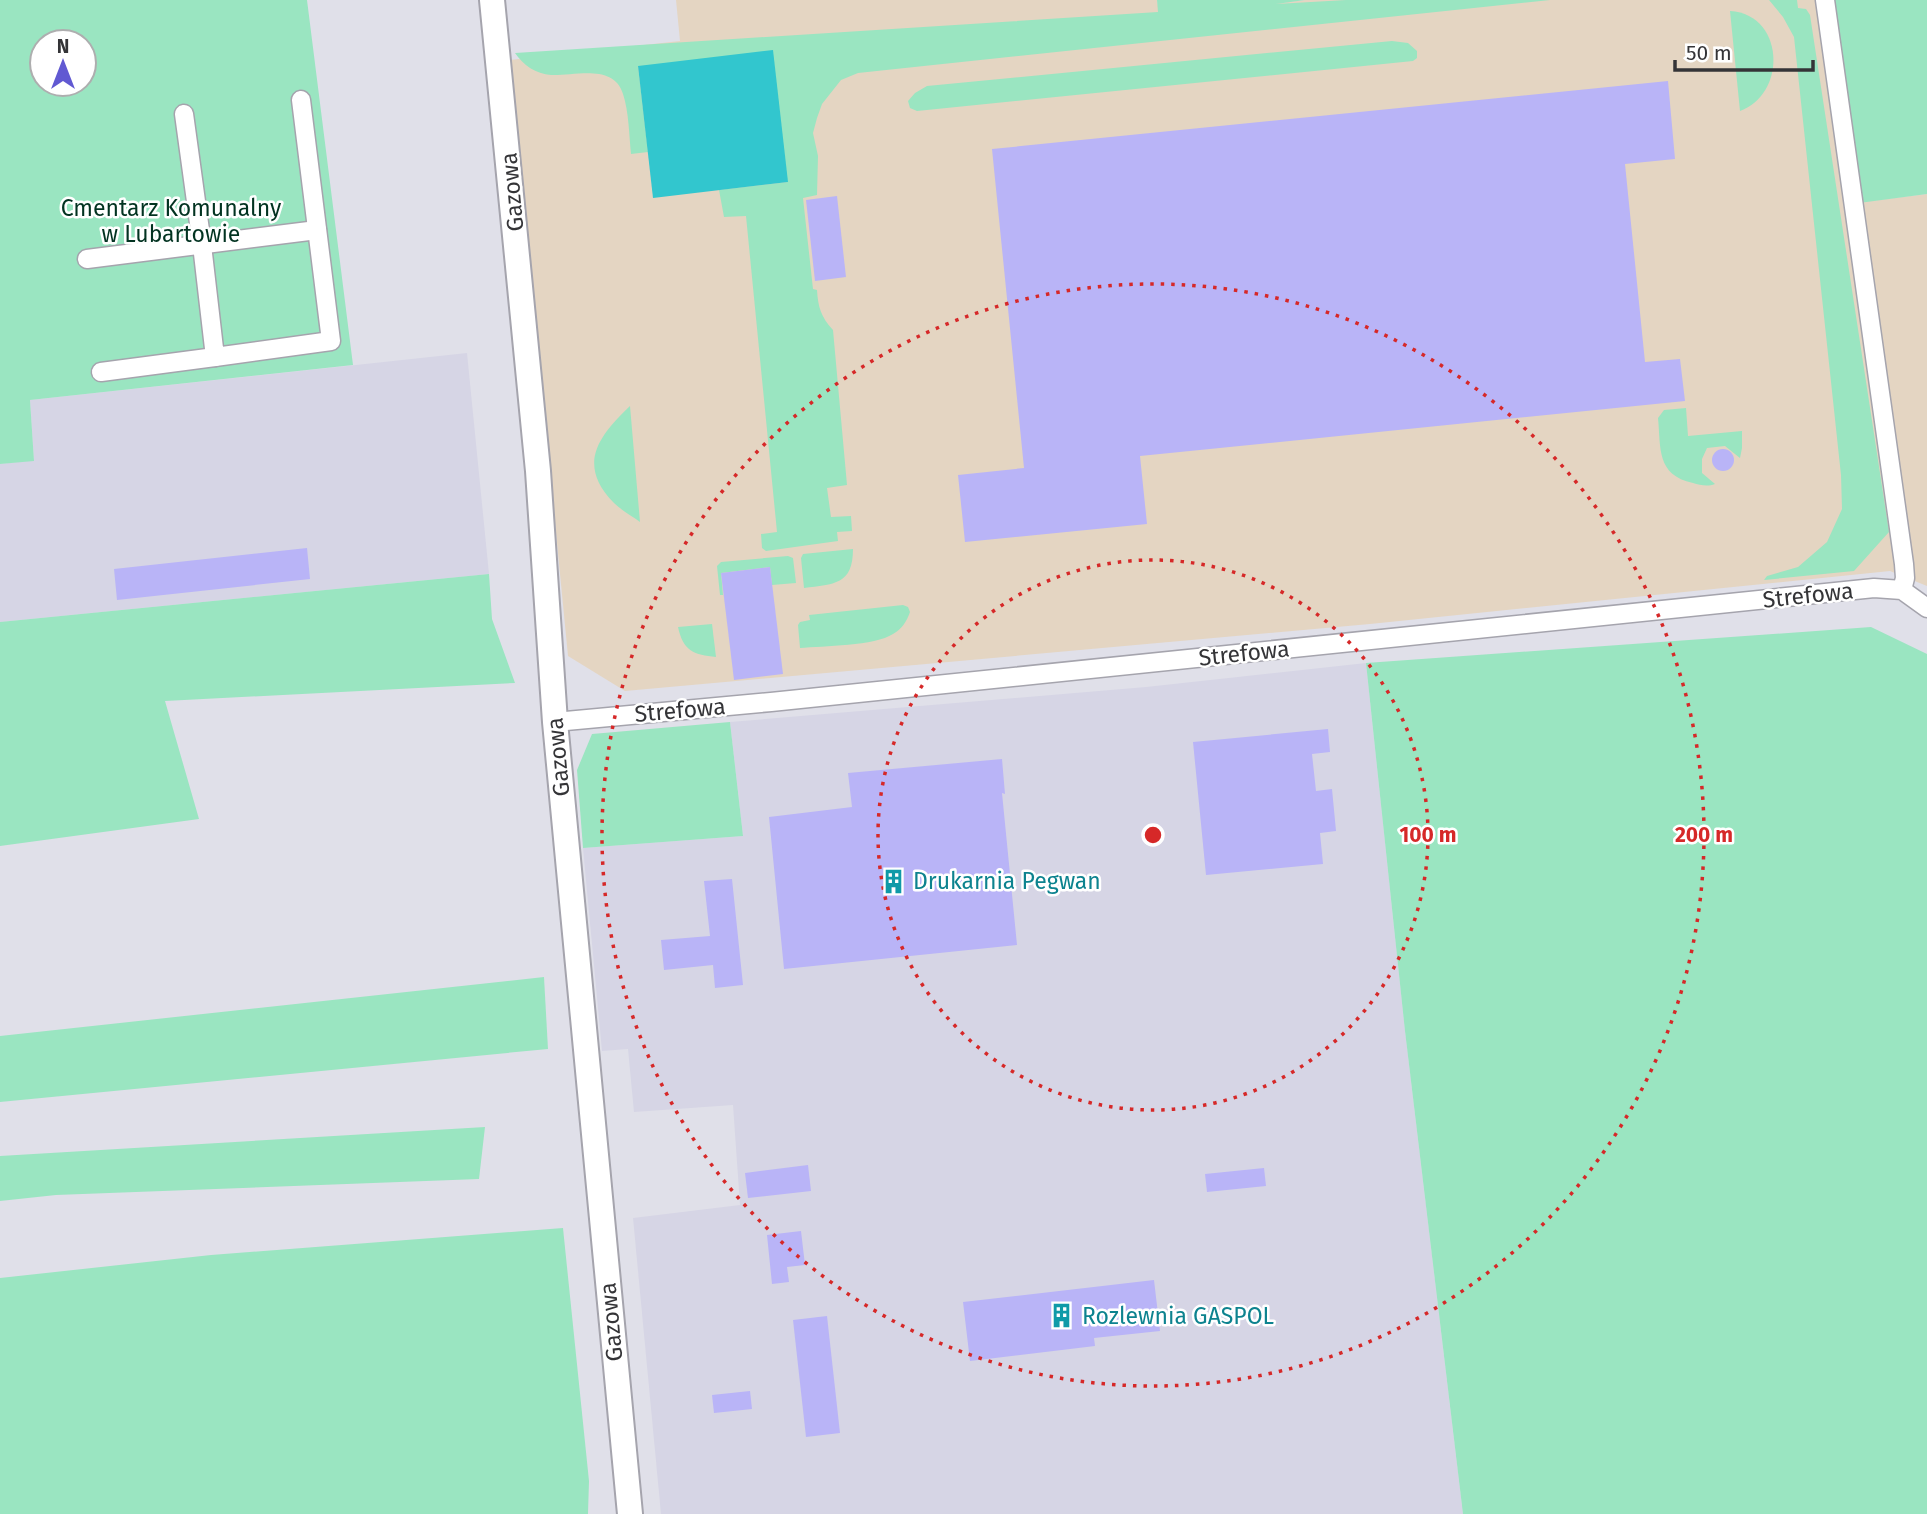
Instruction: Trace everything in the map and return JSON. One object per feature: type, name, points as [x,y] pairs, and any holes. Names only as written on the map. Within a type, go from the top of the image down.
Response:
[{"type":"street","name":"Gazowa","points":[[492,0],[538,471],[555,722],[630,1514]]},
{"type":"street","points":[[1825,0],[1904,564],[1902,590],[1927,608]]},
{"type":"street","points":[[101,372],[331,341],[301,100]]},
{"type":"street","points":[[184,114],[215,357]]},
{"type":"street","points":[[87,259],[317,230]]},
{"type":"street","name":"Strefowa","points":[[555,722],[1874,588],[1902,590]]},
{"type":"shaded area","points":[[676,0],[1157,0],[1160,17],[1305,0],[1817,0],[1844,204],[1927,194],[1927,586],[1890,571],[1370,624],[625,691],[568,656],[510,60],[680,41]]},
{"type":"shaded area","points":[[467,353],[489,574],[0,622],[0,464],[34,460],[30,400]]},
{"type":"shaded area","points":[[1366,663],[1405,1031],[1463,1514],[661,1514],[633,1218],[740,1205],[733,1105],[634,1112],[628,1049],[602,1051],[583,848],[743,836],[730,722],[1146,687]]},
{"type":"green space","name":"Cmentarz Komunalny w Lubartowie","points":[[0,0],[307,0],[353,365],[30,400],[34,461],[0,464]]},
{"type":"green space","points":[[1157,0],[1305,0],[1276,4],[1346,0],[1550,0],[858,73],[841,80],[822,104],[813,133],[818,156],[817,195],[803,198],[813,289],[817,290],[821,312],[833,330],[847,485],[827,488],[831,517],[851,516],[852,531],[837,532],[838,541],[766,551],[762,548],[761,534],[777,532],[746,216],[724,217],[719,190],[788,182],[638,66],[648,152],[631,154],[628,116],[618,84],[611,78],[592,73],[540,73],[530,68],[515,53],[1158,12]]},
{"type":"green space","points":[[1769,0],[1797,0],[1798,8],[1806,9],[1810,15],[1889,532],[1854,571],[1764,580],[1767,576],[1798,567],[1827,542],[1842,509],[1841,475],[1794,37]]},
{"type":"green space","points":[[1817,0],[1927,0],[1927,194],[1844,205]]},
{"type":"green space","points":[[1730,11],[1748,15],[1761,25],[1770,39],[1773,55],[1772,72],[1766,88],[1756,102],[1740,111]]},
{"type":"green space","points":[[1392,41],[1408,43],[1417,51],[1417,58],[1413,61],[917,111],[910,108],[908,101],[927,86]]},
{"type":"green space","points":[[630,406],[640,522],[617,506],[603,489],[596,476],[594,463],[601,440]]},
{"type":"green space","points":[[1686,408],[1688,436],[1742,431],[1740,458],[1725,446],[1707,448],[1702,459],[1702,473],[1715,484],[1696,484],[1681,479],[1666,467],[1661,450],[1658,418],[1664,410]]},
{"type":"green space","points":[[853,549],[850,570],[840,580],[804,588],[801,558],[803,554]]},
{"type":"green space","points":[[788,556],[793,558],[796,583],[772,585],[770,567],[721,573],[723,595],[720,595],[717,566],[721,562]]},
{"type":"green space","points":[[489,574],[492,619],[515,683],[165,701],[199,819],[0,846],[0,622]]},
{"type":"green space","points":[[903,605],[908,607],[910,612],[906,622],[885,638],[862,643],[800,648],[798,625],[810,620],[809,615]]},
{"type":"green space","points":[[712,624],[716,657],[701,655],[686,647],[678,627]]},
{"type":"green space","points":[[1871,627],[1927,654],[1927,1514],[1463,1514],[1405,1031],[1366,663]]},
{"type":"green space","points":[[730,722],[743,836],[583,848],[577,770],[592,734]]},
{"type":"green space","points":[[544,977],[548,1049],[0,1102],[0,1036]]},
{"type":"green space","points":[[485,1127],[479,1179],[56,1195],[0,1201],[0,1156]]},
{"type":"green space","points":[[563,1228],[589,1481],[588,1514],[0,1514],[0,1278],[211,1255]]},
{"type":"water","points":[[773,50],[788,182],[653,198],[638,66]]},
{"type":"building","points":[[1668,81],[1675,159],[1625,164],[1645,362],[1680,359],[1685,401],[1140,456],[1147,524],[965,542],[958,475],[1024,468],[992,149]]},
{"type":"building","points":[[837,196],[846,277],[815,281],[806,200]]},
{"type":"building","points":[[1723,449],[1731,452],[1734,460],[1731,468],[1723,471],[1715,468],[1712,460],[1715,452]]},
{"type":"building","points":[[307,548],[310,579],[117,600],[114,569]]},
{"type":"building","points":[[770,567],[783,674],[734,680],[721,573]]},
{"type":"building","points":[[1328,729],[1330,752],[1312,754],[1316,791],[1332,789],[1336,831],[1320,833],[1323,864],[1206,875],[1193,742]]},
{"type":"building","name":"Drukarnia Pegwan","points":[[1002,759],[1005,794],[1002,793],[1017,945],[784,969],[769,817],[852,807],[848,773]]},
{"type":"building","points":[[732,879],[743,985],[715,988],[713,965],[664,970],[661,940],[710,936],[704,881]]},
{"type":"building","points":[[808,1165],[811,1191],[748,1198],[745,1173]]},
{"type":"building","points":[[1264,1168],[1266,1186],[1207,1192],[1205,1174]]},
{"type":"building","points":[[801,1231],[805,1265],[787,1267],[789,1282],[772,1284],[767,1235]]},
{"type":"building","name":"Rozlewnia GASPOL","points":[[1154,1280],[1160,1331],[1094,1338],[1095,1346],[970,1361],[963,1302]]},
{"type":"building","points":[[827,1316],[840,1433],[806,1437],[793,1320]]},
{"type":"building","points":[[750,1391],[752,1409],[714,1413],[712,1395]]},
{"type":"place","name":"Drukarnia Pegwan","points":[[893,881]]},
{"type":"place","name":"Rozlewnia GASPOL","points":[[1062,1316]]}]
